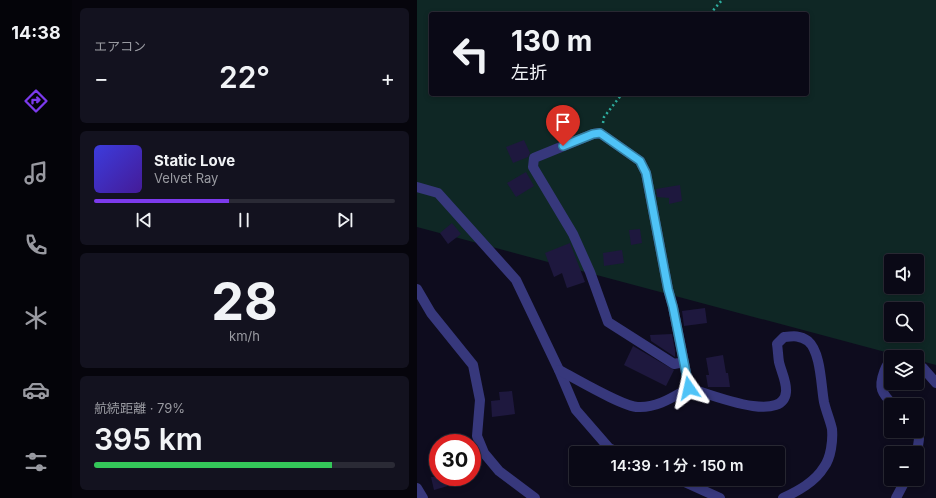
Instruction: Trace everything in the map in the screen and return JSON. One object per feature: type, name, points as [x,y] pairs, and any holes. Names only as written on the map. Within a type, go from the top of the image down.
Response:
[{"type":"street","points":[[684,362],[674,364],[608,322],[590,272],[573,234],[533,167],[534,158],[593,134],[600,133],[640,161],[646,173],[668,289],[673,307],[684,362],[689,388]]},
{"type":"street","points":[[417,187],[438,193],[516,280],[559,370],[575,410],[607,446]]},
{"type":"street","points":[[417,289],[431,313],[473,365],[478,383],[480,400],[477,436],[484,453],[499,471],[535,498]]},
{"type":"street","points":[[559,370],[624,403],[637,407],[652,406],[667,401],[689,388],[751,407],[772,407],[783,400],[786,392],[777,344],[785,337],[799,336],[809,342],[817,359],[824,401],[832,429],[831,448],[825,467],[815,478],[801,489],[783,498]]},
{"type":"street","points":[[924,369],[936,383]]},
{"type":"street","points":[[884,372],[880,383],[883,393],[887,398]]},
{"type":"street","points":[[694,486],[721,498]]},
{"type":"street","points":[[896,498],[902,486]]},
{"type":"street","points":[[417,488],[423,498]]},
{"type":"path","points":[[712,12],[722,0]]},
{"type":"path","points":[[600,133],[604,117],[620,96]]},
{"type":"green space","points":[[417,0],[936,0],[936,365],[924,362],[924,350],[884,350],[884,352],[417,227]]},
{"type":"building","points":[[524,140],[530,153],[528,157],[513,163],[506,147]]},
{"type":"building","points":[[526,172],[534,186],[516,197],[507,183]]},
{"type":"building","points":[[680,185],[682,201],[669,204],[669,198],[657,197],[656,189]]},
{"type":"building","points":[[452,223],[461,234],[448,244],[440,233]]},
{"type":"building","points":[[640,229],[642,243],[631,245],[629,230]]},
{"type":"building","points":[[570,243],[585,282],[567,288],[562,273],[554,277],[545,253]]},
{"type":"building","points":[[622,250],[624,263],[604,266],[603,253]]},
{"type":"building","points":[[705,308],[707,323],[684,326],[682,311]]},
{"type":"building","points":[[672,334],[675,357],[651,341],[650,335]]},
{"type":"building","points":[[633,346],[674,370],[666,386],[624,365]]},
{"type":"building","points":[[723,355],[730,387],[708,387],[706,375],[709,375],[706,358]]},
{"type":"building","points":[[512,391],[515,414],[492,417],[491,401],[500,400],[499,392]]},
{"type":"building","points":[[433,486],[448,486],[434,490]]},
{"type":"route","points":[[563,146],[593,134],[600,133],[640,161],[646,173],[689,388]]}]
